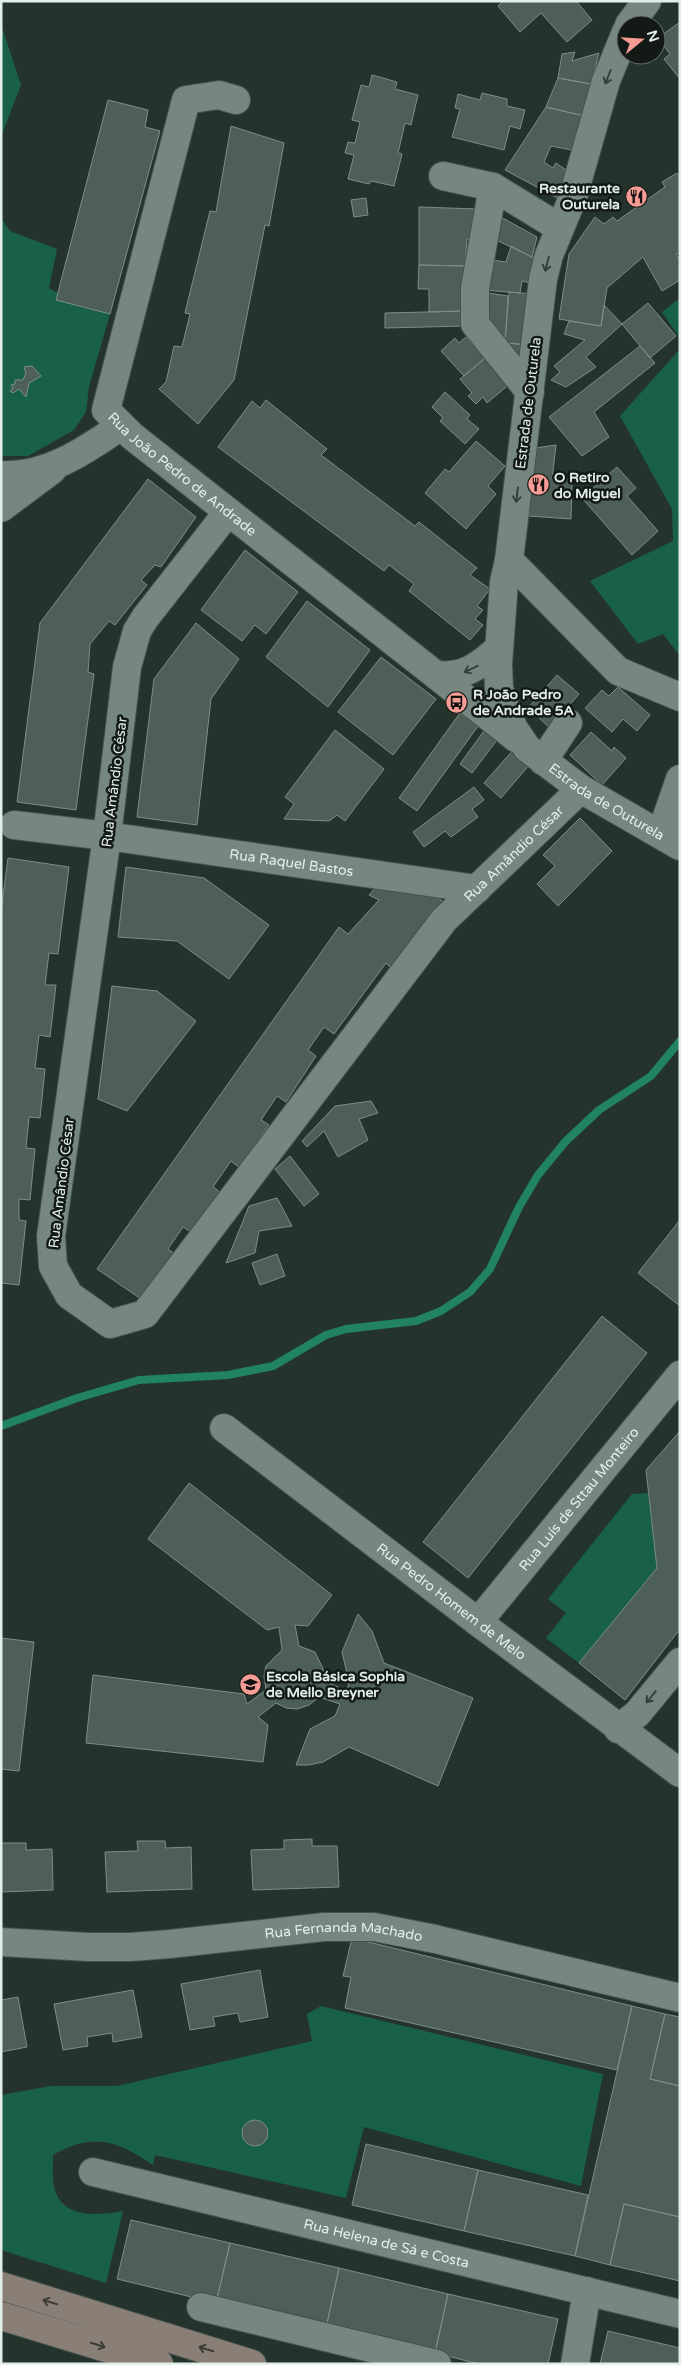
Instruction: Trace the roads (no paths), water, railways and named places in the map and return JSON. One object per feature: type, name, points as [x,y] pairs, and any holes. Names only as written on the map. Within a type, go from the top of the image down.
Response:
[{"type":"street","points":[[636,15],[646,1]]},
{"type":"street","name":"Estrada de Outurela","points":[[616,56],[606,81],[573,197],[560,228],[543,279],[510,560],[504,582],[500,648],[500,688],[506,711],[535,754],[581,788],[673,842]]},
{"type":"street","name":"Rua João Pedro de Andrade","points":[[236,100],[219,95],[186,100],[106,410],[121,426],[228,512],[496,721],[535,754]]},
{"type":"street","points":[[443,176],[494,187],[560,228]]},
{"type":"street","points":[[494,187],[475,288],[475,324],[530,392]]},
{"type":"street","points":[[1,508],[67,460],[121,426]]},
{"type":"street","points":[[1,475],[42,470],[67,460]]},
{"type":"street","name":"Rua Amândio César","points":[[228,512],[138,630],[128,668],[52,1236],[53,1266],[69,1295],[110,1324],[145,1314],[444,920],[581,788]]},
{"type":"street","points":[[510,560],[618,671],[680,697]]},
{"type":"street","points":[[436,675],[450,677],[473,669],[500,648]]},
{"type":"street","points":[[535,754],[568,723]]},
{"type":"street","points":[[673,842],[664,825],[680,779]]},
{"type":"street","name":"Rua Raquel Bastos","points":[[14,824],[477,889]]},
{"type":"street","name":"Rua Luís de Sttau Monteiro","points":[[478,1622],[680,1375]]},
{"type":"street","name":"Rua Pedro Homem de Melo","points":[[224,1428],[618,1729],[680,1773]]},
{"type":"street","points":[[618,1729],[637,1714],[680,1662]]},
{"type":"street","name":"Rua Fernanda Machado","points":[[1,1942],[88,1947],[131,1946],[170,1944],[324,1927],[374,1927],[435,1939],[680,1998]]},
{"type":"street","name":"Rua Helena de Sá e Costa","points":[[94,2172],[680,2314]]},
{"type":"street","points":[[1,2286],[252,2364]]},
{"type":"street","points":[[576,2364],[588,2291]]},
{"type":"street","points":[[201,2308],[437,2364]]},
{"type":"street","points":[[1,2316],[159,2364]]},
{"type":"waterway","points":[[1,1426],[77,1398],[139,1380],[228,1375],[273,1366],[326,1335],[346,1329],[416,1321],[441,1311],[470,1292],[490,1269],[519,1207],[538,1175],[565,1142],[599,1110],[651,1076],[680,1041]]},
{"type":"place","name":"Restaurante Outurela","points":[[636,196]]},
{"type":"place","name":"O Retiro do Miguel","points":[[538,485]]},
{"type":"place","name":"R João Pedro de Andrade 5A","points":[[457,702]]},
{"type":"place","name":"Escola Básica Sophia de Mello Breyner","points":[[250,1684]]}]
